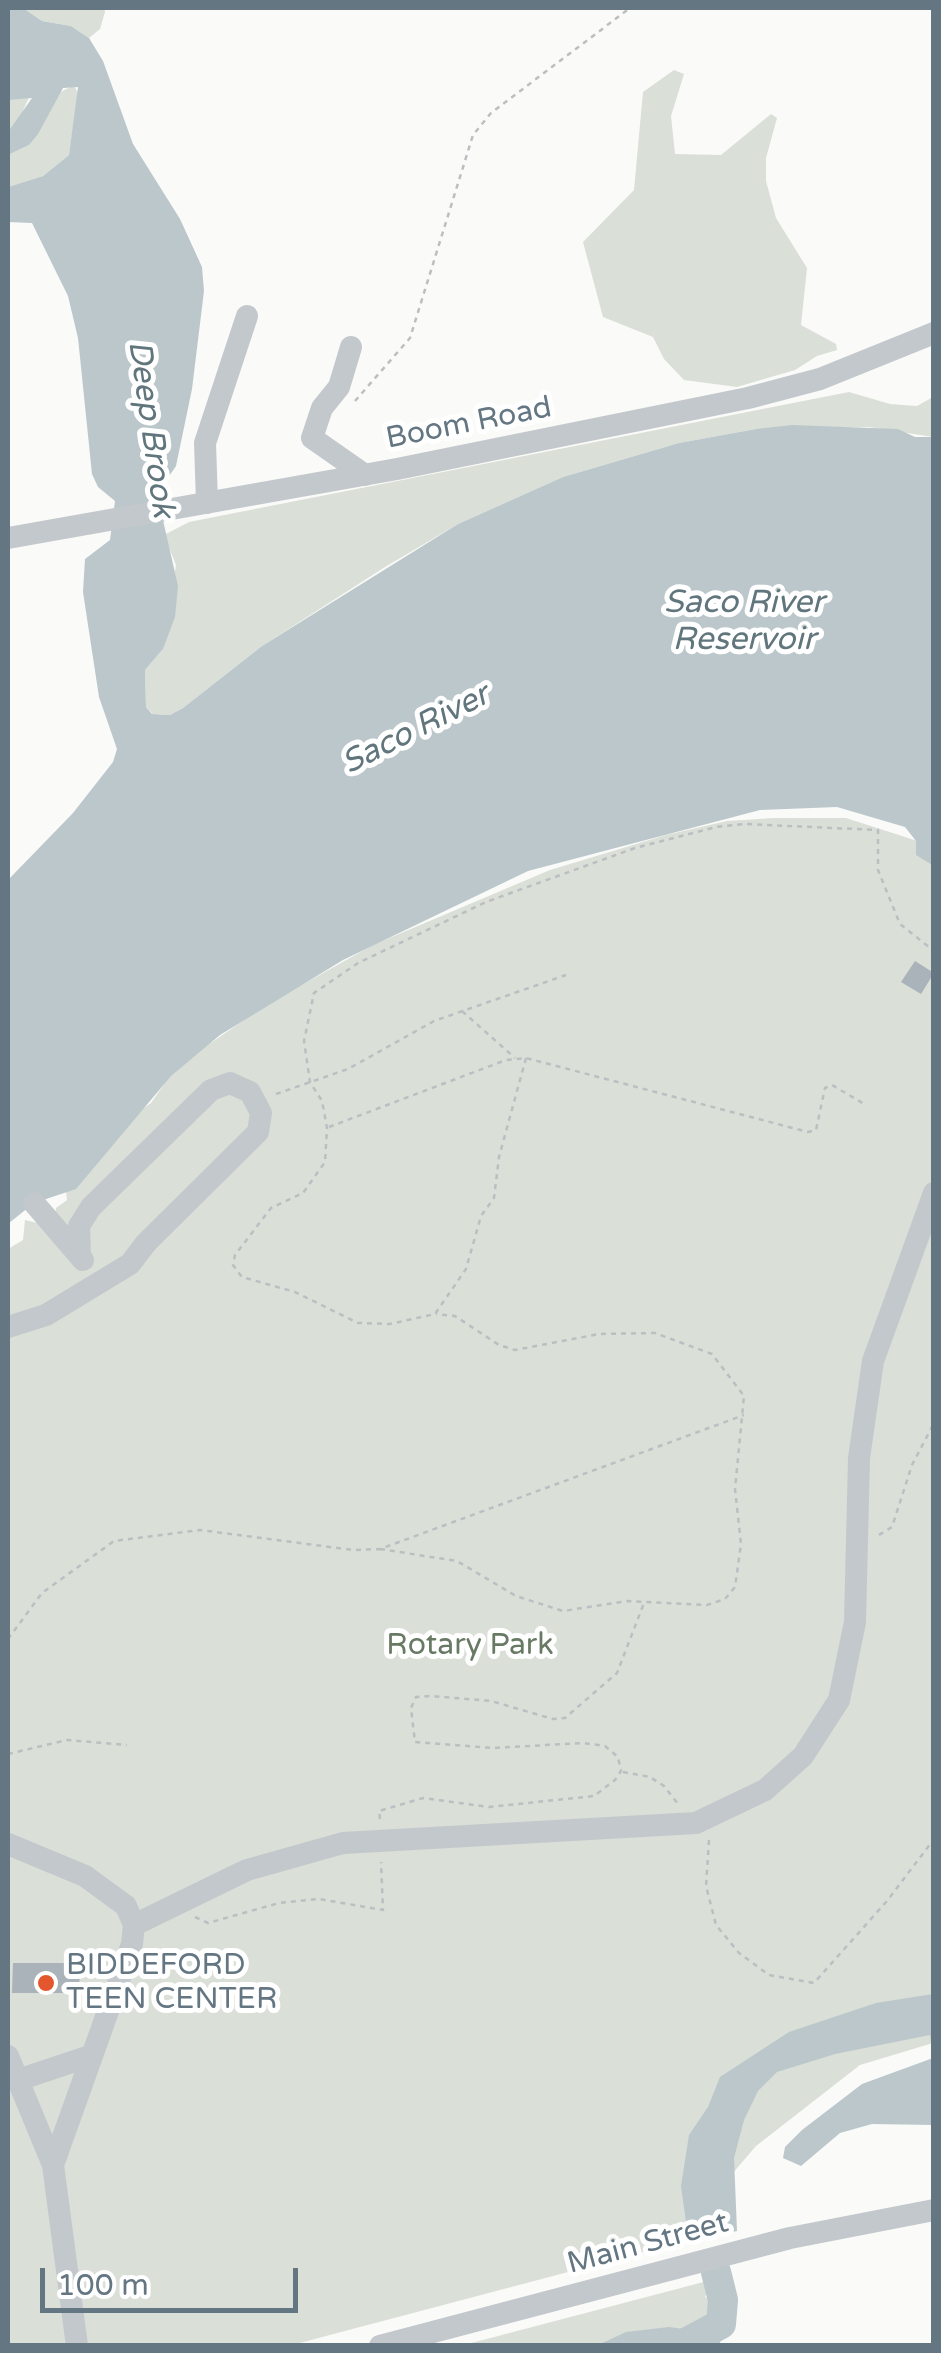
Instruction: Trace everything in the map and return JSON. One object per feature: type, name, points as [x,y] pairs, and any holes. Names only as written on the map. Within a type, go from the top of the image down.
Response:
[{"type":"street","points":[[202,504],[205,443],[247,316]]},
{"type":"street","name":"Boom Road","points":[[8,538],[365,475],[748,398],[834,374],[934,333]]},
{"type":"street","points":[[351,346],[339,387],[322,408],[312,438],[365,475]]},
{"type":"street","points":[[8,1327],[46,1316],[130,1264],[146,1243],[258,1132],[261,1113],[250,1092],[230,1083],[211,1090],[91,1207],[79,1226],[80,1255]]},
{"type":"street","points":[[134,1925],[275,1859],[343,1843],[696,1823],[765,1790],[803,1756],[839,1700],[855,1622],[858,1458],[874,1361],[934,1194]]},
{"type":"street","points":[[34,1204],[80,1255],[96,1285]]},
{"type":"street","points":[[8,1844],[85,1876],[126,1906],[134,1925],[132,1944],[54,2164]]},
{"type":"street","points":[[8,2056],[15,2081],[54,2164],[77,2346]]},
{"type":"street","points":[[15,2081],[90,2056]]},
{"type":"street","name":"Main Street","points":[[380,2346],[790,2238],[934,2210]]},
{"type":"path","points":[[356,400],[410,338],[473,135],[491,113],[630,8]]},
{"type":"path","points":[[8,1639],[42,1593],[114,1542],[200,1530],[457,1560],[516,1596],[563,1611],[644,1603],[707,1605],[725,1599],[735,1587],[741,1544],[735,1488],[745,1414],[744,1396],[729,1370],[712,1354],[686,1341],[656,1334],[599,1334],[515,1350],[499,1345],[455,1316],[435,1314],[390,1324],[358,1323],[294,1292],[242,1277],[233,1266],[235,1256],[271,1208],[303,1192],[324,1162],[328,1128],[322,1101],[310,1082],[304,1041],[314,993],[358,964],[546,877],[716,827],[765,824],[878,830],[878,870],[900,924],[934,951]]},
{"type":"path","points":[[256,1103],[348,1069],[462,1011],[566,976]]},
{"type":"path","points":[[462,1011],[516,1059]]},
{"type":"path","points":[[328,1128],[449,1080],[526,1058],[808,1132],[816,1130],[825,1088],[832,1085],[866,1105]]},
{"type":"path","points":[[435,1314],[466,1269],[481,1216],[494,1198],[499,1157],[526,1058]]},
{"type":"path","points":[[380,1549],[745,1414]]},
{"type":"path","points":[[857,1535],[883,1535],[892,1527],[912,1465],[934,1423]]},
{"type":"path","points":[[621,1771],[618,1757],[606,1746],[423,1745],[415,1742],[412,1708],[416,1698],[431,1696],[491,1701],[552,1719],[565,1718],[617,1672],[644,1603]]},
{"type":"path","points":[[8,1754],[68,1740],[127,1745]]},
{"type":"path","points":[[621,1771],[650,1777],[664,1786],[696,1823],[709,1841],[706,1886],[716,1925],[739,1953],[769,1975],[814,1983],[887,1901],[934,1838]]},
{"type":"path","points":[[179,1902],[208,1923],[279,1903],[319,1899],[383,1910],[380,1811],[423,1798],[489,1806],[594,1796],[621,1771]]},
{"type":"green space","points":[[23,8],[104,8],[105,12],[100,29],[89,38],[71,26],[42,21]]},
{"type":"green space","points":[[674,70],[684,74],[671,116],[675,154],[721,155],[771,114],[777,118],[766,158],[766,181],[776,218],[807,268],[801,325],[836,344],[837,350],[817,356],[795,370],[737,387],[684,380],[664,359],[653,337],[603,317],[583,242],[634,190],[643,92]]},
{"type":"green space","points":[[74,85],[78,94],[69,155],[43,176],[8,187],[8,155],[29,145],[57,94]]},
{"type":"green space","points":[[30,95],[16,126],[8,132],[8,100]]},
{"type":"green space","points":[[849,392],[890,404],[917,406],[933,397],[933,437],[869,427],[756,429],[679,443],[563,477],[458,524],[385,567],[262,646],[183,708],[170,715],[153,714],[146,707],[145,670],[163,649],[176,565],[164,535],[189,522]]},
{"type":"green space","name":"Rotary Park","points":[[846,818],[933,846],[933,2043],[860,2065],[756,2146],[708,2202],[708,2235],[292,2345],[8,2345],[8,1249],[23,1240],[25,1220],[46,1225],[55,1217],[56,1208],[67,1200],[66,1192],[108,1133],[151,1103],[169,1077],[205,1047],[266,1005],[373,945],[550,870],[666,835],[727,821]]},
{"type":"green space","points":[[715,2279],[705,2297],[715,2301],[715,2324],[699,2345],[460,2346]]},
{"type":"water","name":"Saco River Reservoir","points":[[8,8],[23,8],[42,21],[71,26],[89,38],[103,61],[133,144],[180,219],[202,267],[204,291],[192,389],[176,466],[157,494],[178,586],[175,617],[163,649],[145,670],[146,707],[152,714],[170,715],[183,708],[262,646],[458,524],[563,477],[679,443],[756,429],[792,425],[898,429],[915,437],[933,437],[934,866],[916,855],[916,841],[905,827],[837,807],[760,810],[528,871],[343,960],[220,1035],[171,1076],[76,1189],[34,1203],[9,1223],[8,1230],[8,880],[73,813],[113,762],[117,749],[99,697],[83,592],[85,559],[110,540],[115,501],[98,487],[92,474],[78,338],[68,296],[32,223],[8,222],[8,187],[43,176],[69,155],[78,87],[63,88],[29,145],[8,155],[8,132],[32,98],[8,100]]},
{"type":"water","points":[[933,1994],[933,2054],[930,2035],[835,2054],[777,2072],[758,2091],[744,2120],[734,2158],[737,2231],[689,2243],[681,2186],[689,2135],[708,2107],[720,2077],[789,2032],[876,2003]]},
{"type":"water","points":[[933,2058],[933,2125],[872,2124],[840,2133],[801,2166],[783,2158],[785,2147],[802,2130],[862,2084]]},
{"type":"water","points":[[721,2324],[720,2345],[598,2345],[626,2332],[669,2327],[691,2330]]},
{"type":"building","points":[[915,961],[934,973],[921,994],[901,982]]},
{"type":"building","name":"BIDDEFORD TEEN CENTER","points":[[13,1963],[80,1963],[79,1993],[12,1993]]},
{"type":"waterway","points":[[680,2346],[721,2324],[723,2300],[716,2272]]},
{"type":"place","name":"BIDDEFORD TEEN CENTER","points":[[46,1983]]},
{"type":"water label","name":"Deep Brook","points":[[150,429]]},
{"type":"water label","name":"Saco River","points":[[416,730]]}]
